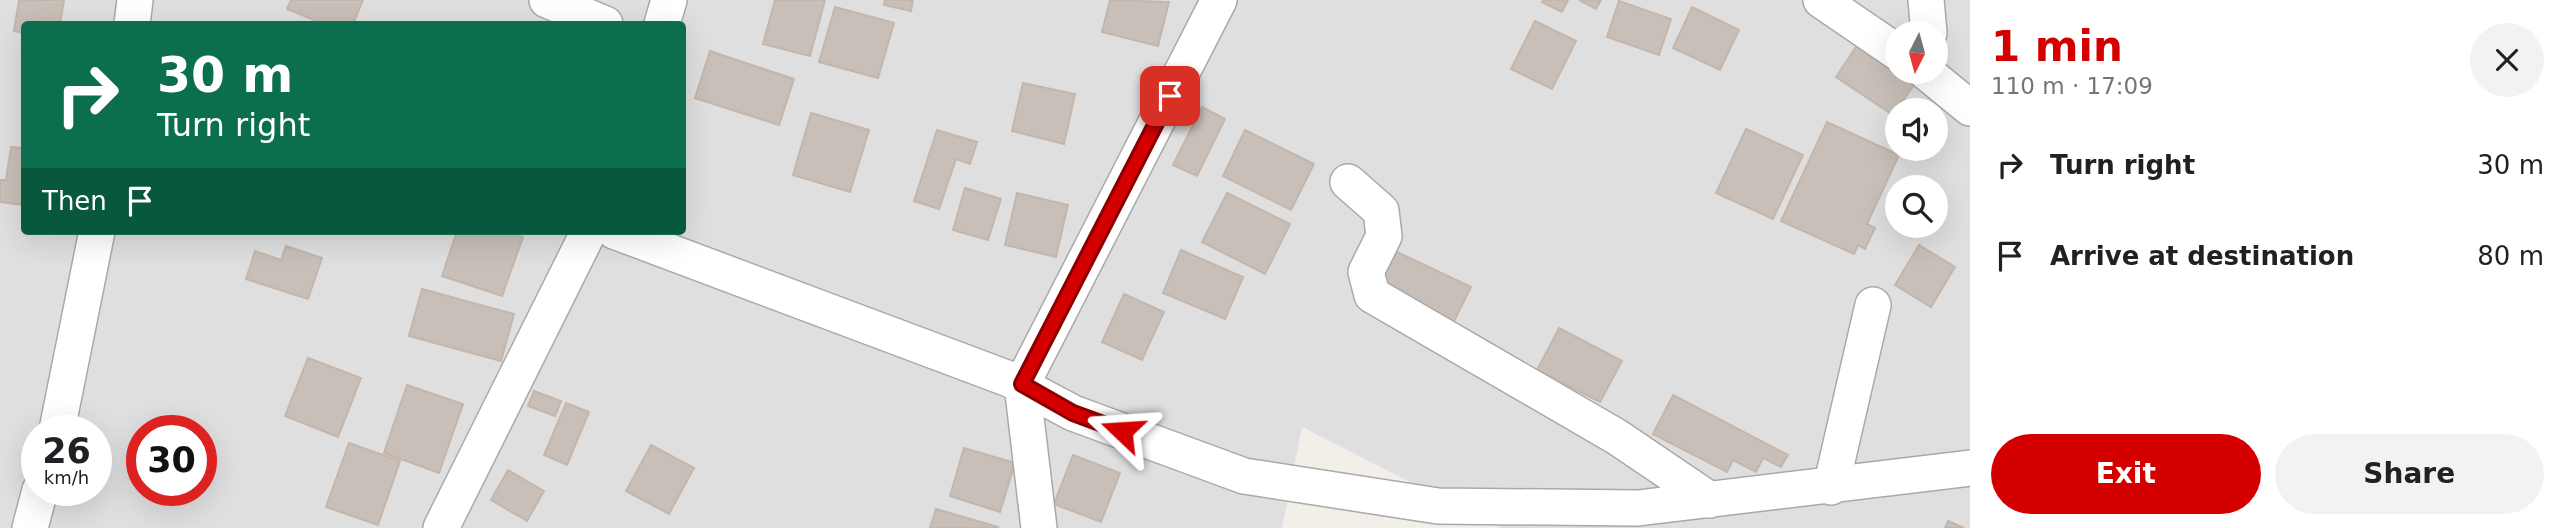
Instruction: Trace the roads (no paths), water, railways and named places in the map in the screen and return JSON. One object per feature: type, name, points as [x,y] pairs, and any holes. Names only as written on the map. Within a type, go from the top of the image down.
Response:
[{"type":"street","points":[[132,21],[135,0]]},
{"type":"street","points":[[547,0],[598,21]]},
{"type":"street","points":[[663,21],[669,0]]},
{"type":"street","points":[[1039,528],[1022,384],[1219,0]]},
{"type":"street","points":[[1821,0],[1885,44]]},
{"type":"street","points":[[1926,0],[1928,21]]},
{"type":"street","points":[[1943,84],[1970,108]]},
{"type":"street","points":[[1348,182],[1381,211],[1384,236],[1366,272],[1372,295],[1617,438],[1710,500]]},
{"type":"street","points":[[60,415],[96,235]]},
{"type":"street","points":[[441,528],[587,235]]},
{"type":"street","points":[[625,235],[1022,384],[1073,413],[1244,476],[1438,506],[1638,508],[1831,487],[1970,468]]},
{"type":"street","points":[[1831,487],[1873,305]]},
{"type":"street","points":[[30,528],[36,506]]}]
